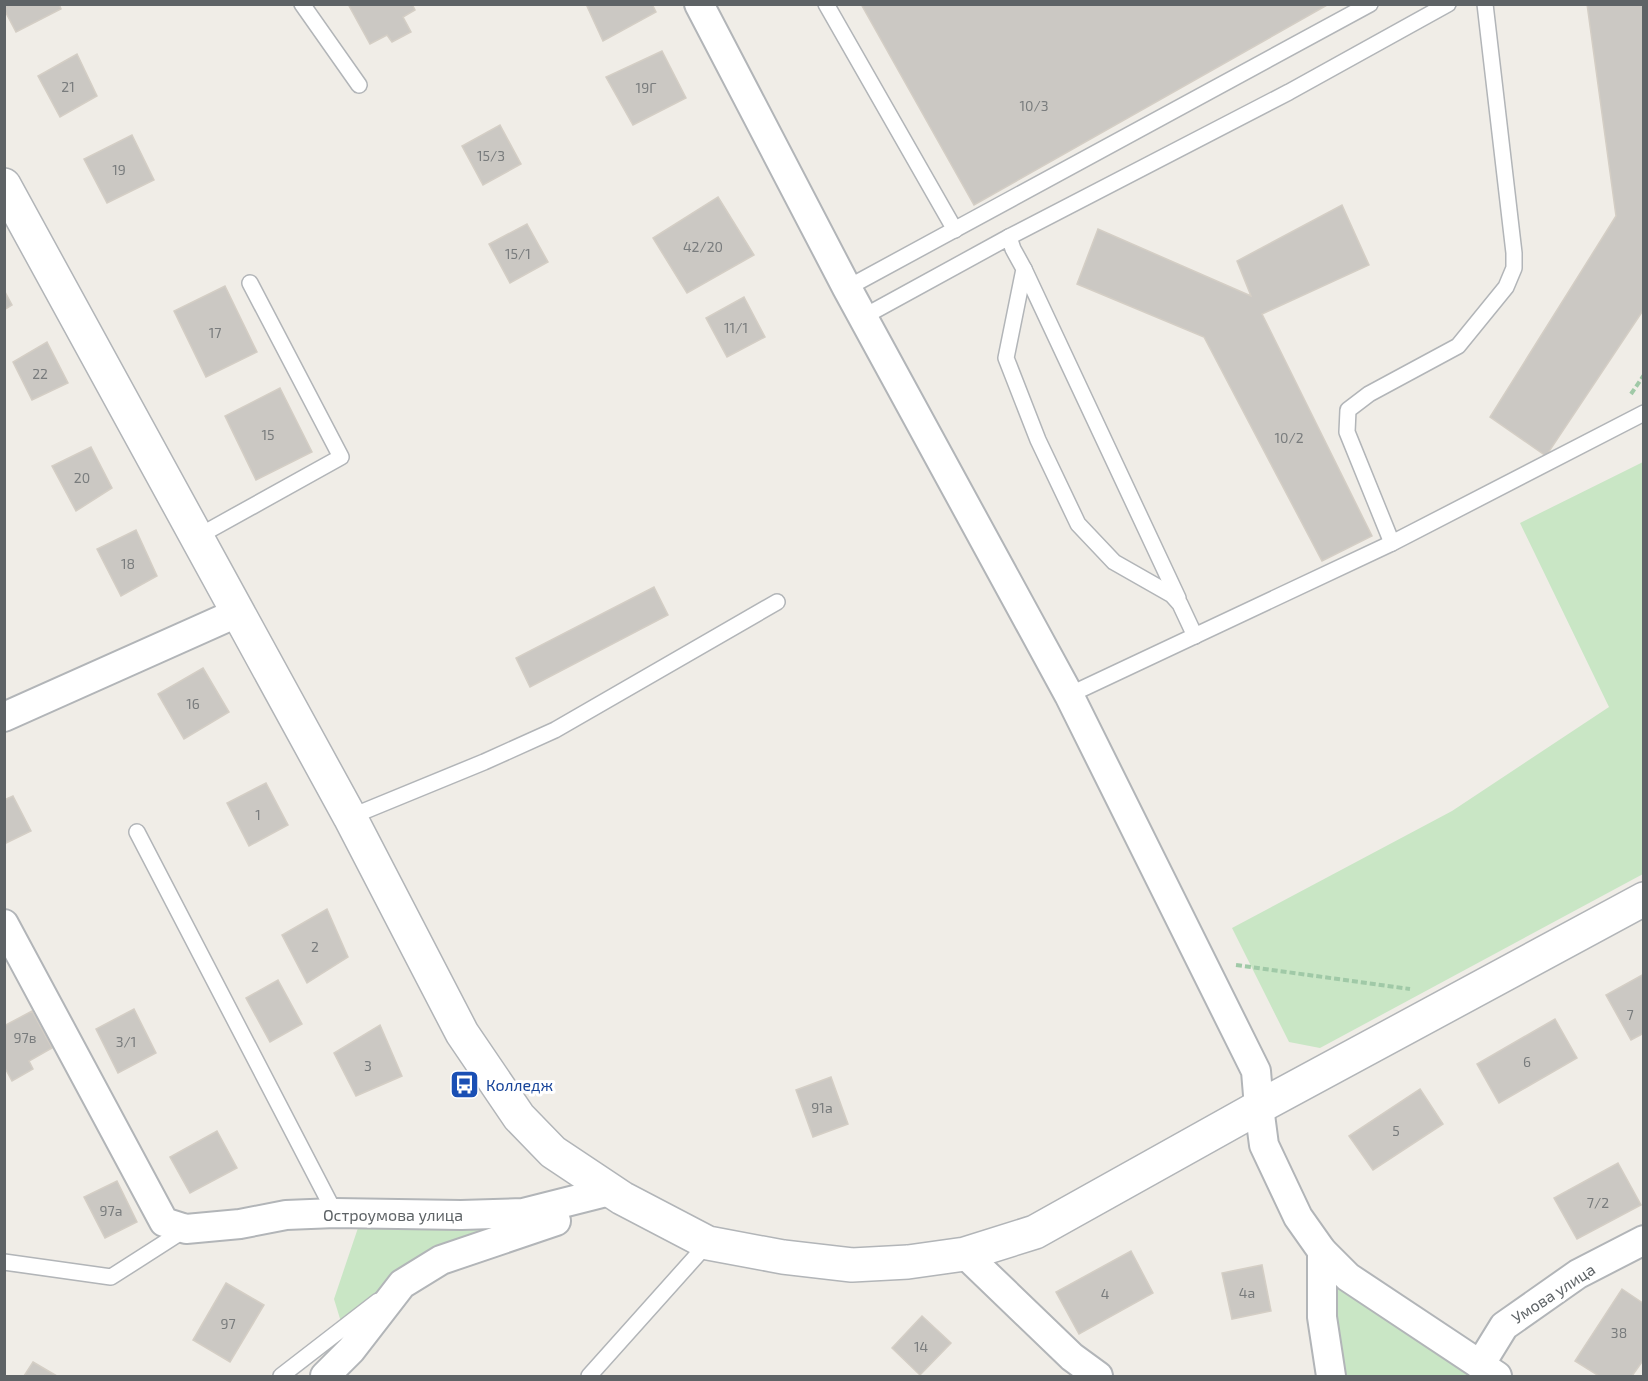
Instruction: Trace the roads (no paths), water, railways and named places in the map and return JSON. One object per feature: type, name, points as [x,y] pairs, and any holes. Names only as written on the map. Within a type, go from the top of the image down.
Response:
[{"type":"street","points":[[699,4],[862,317],[1069,695],[1256,1071],[1258,1107],[1264,1145],[1298,1217],[1322,1251],[1348,1277],[1488,1371]]},
{"type":"street","points":[[8,202],[239,612],[350,817],[462,1033],[519,1117],[553,1152],[610,1191],[708,1243],[783,1257],[852,1265],[908,1262],[965,1254],[1035,1232],[1258,1107],[1644,899]]},
{"type":"street","points":[[4,717],[239,612]]},
{"type":"street","points":[[4,924],[164,1222],[186,1229]]},
{"type":"street","points":[[325,1377],[351,1350],[402,1284],[441,1260],[560,1220],[610,1191]]},
{"type":"street","name":"Остроумова улица","points":[[186,1229],[240,1224],[286,1215],[523,1213],[610,1191]]},
{"type":"street","name":"Умова улица","points":[[1488,1371],[1504,1326],[1578,1274],[1644,1240]]},
{"type":"street","points":[[1322,1251],[1322,1317],[1331,1377]]},
{"type":"street","points":[[965,1254],[1072,1356],[1098,1377]]},
{"type":"lane","points":[[302,4],[359,85]]},
{"type":"lane","points":[[826,4],[955,230]]},
{"type":"lane","points":[[847,288],[1370,4]]},
{"type":"lane","points":[[862,317],[1009,237],[1289,92],[1448,4]]},
{"type":"lane","points":[[1392,543],[1347,432],[1348,410],[1369,394],[1458,346],[1506,288],[1514,268],[1485,4]]},
{"type":"lane","points":[[1009,237],[1194,636]]},
{"type":"lane","points":[[1024,268],[1006,358],[1038,440],[1078,524],[1114,562],[1172,595],[1180,604]]},
{"type":"lane","points":[[197,537],[341,458],[250,283]]},
{"type":"lane","points":[[1069,695],[1392,543],[1644,413]]},
{"type":"lane","points":[[350,817],[555,730],[777,602]]},
{"type":"lane","points":[[137,832],[335,1213]]},
{"type":"lane","points":[[4,1262],[111,1277],[186,1229]]},
{"type":"lane","points":[[589,1376],[708,1243]]},
{"type":"lane","points":[[281,1377],[349,1322],[402,1284]]},
{"type":"place","name":"Колледж","points":[[465,1084]]}]
